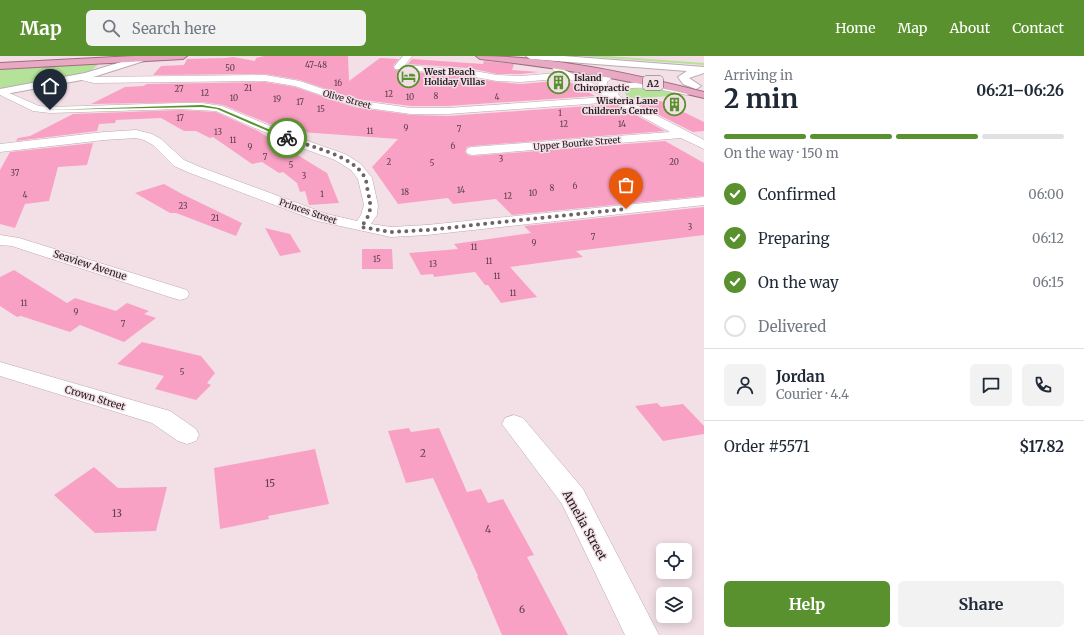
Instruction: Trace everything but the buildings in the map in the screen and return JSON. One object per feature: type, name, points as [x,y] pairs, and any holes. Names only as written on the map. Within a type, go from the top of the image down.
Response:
[{"type":"highway","points":[[0,62],[110,56]]},
{"type":"highway","points":[[0,66],[183,56]]},
{"type":"highway","name":"A2","points":[[480,56],[531,58],[620,70],[700,91]]},
{"type":"highway","name":"A2","points":[[531,58],[700,91]]},
{"type":"highway","points":[[611,74],[620,70]]},
{"type":"main road","points":[[80,77],[155,57]]},
{"type":"main road","points":[[1,92],[138,66],[155,57]]},
{"type":"main road","points":[[531,58],[704,71]]},
{"type":"main road","points":[[87,62],[97,63],[103,66],[92,75]]},
{"type":"main road","points":[[620,70],[704,71]]},
{"type":"main road","points":[[700,91],[684,80],[683,76],[704,71]]},
{"type":"street","points":[[408,56],[398,67],[469,73],[497,78],[521,79],[569,75]]},
{"type":"street","points":[[531,58],[569,75],[701,142]]},
{"type":"street","points":[[602,86],[604,79],[611,74]]},
{"type":"street","name":"Olive Street","points":[[80,77],[94,80],[265,78],[296,83],[353,103],[411,111],[448,111],[617,99]]},
{"type":"street","points":[[588,85],[602,86],[617,99]]},
{"type":"street","points":[[617,99],[613,94],[613,91],[621,87],[630,86],[648,86],[700,91]]},
{"type":"street","points":[[1,92],[33,107],[50,110],[202,106],[218,108],[298,142],[340,157],[356,167],[365,178],[371,205],[370,214],[361,227]]},
{"type":"street","name":"Princes Street","points":[[0,148],[122,134],[148,137],[157,142],[179,163],[195,170],[322,218],[391,232],[427,230],[704,201]]},
{"type":"street","name":"Upper Bourke Street","points":[[472,151],[683,134]]},
{"type":"street","name":"Seaview Avenue","points":[[0,240],[13,241],[34,247],[180,294]]},
{"type":"street","name":"Crown Street","points":[[0,369],[161,417],[187,435]]},
{"type":"street","name":"Amelia Street","points":[[514,424],[573,497],[642,635]]},
{"type":"green space","points":[[582,56],[606,56],[704,63],[704,65]]},
{"type":"green space","points":[[89,63],[98,65],[90,71],[80,74],[0,91],[0,68]]},
{"type":"green space","points":[[633,88],[660,90],[684,95],[628,99],[624,91]]},
{"type":"way so far","points":[[287,138],[340,157],[356,167],[365,178],[371,205],[370,214],[361,227],[391,232],[427,230],[626,209]]},
{"type":"place","name":"West Beach Holiday Villas","points":[[408,76]]},
{"type":"place","name":"Island Chiropractic","points":[[558,82]]},
{"type":"place","name":"Wisteria Lane Children's Centre","points":[[674,105]]},
{"type":"route","points":[[50,110],[202,106],[218,108],[287,138]]}]
